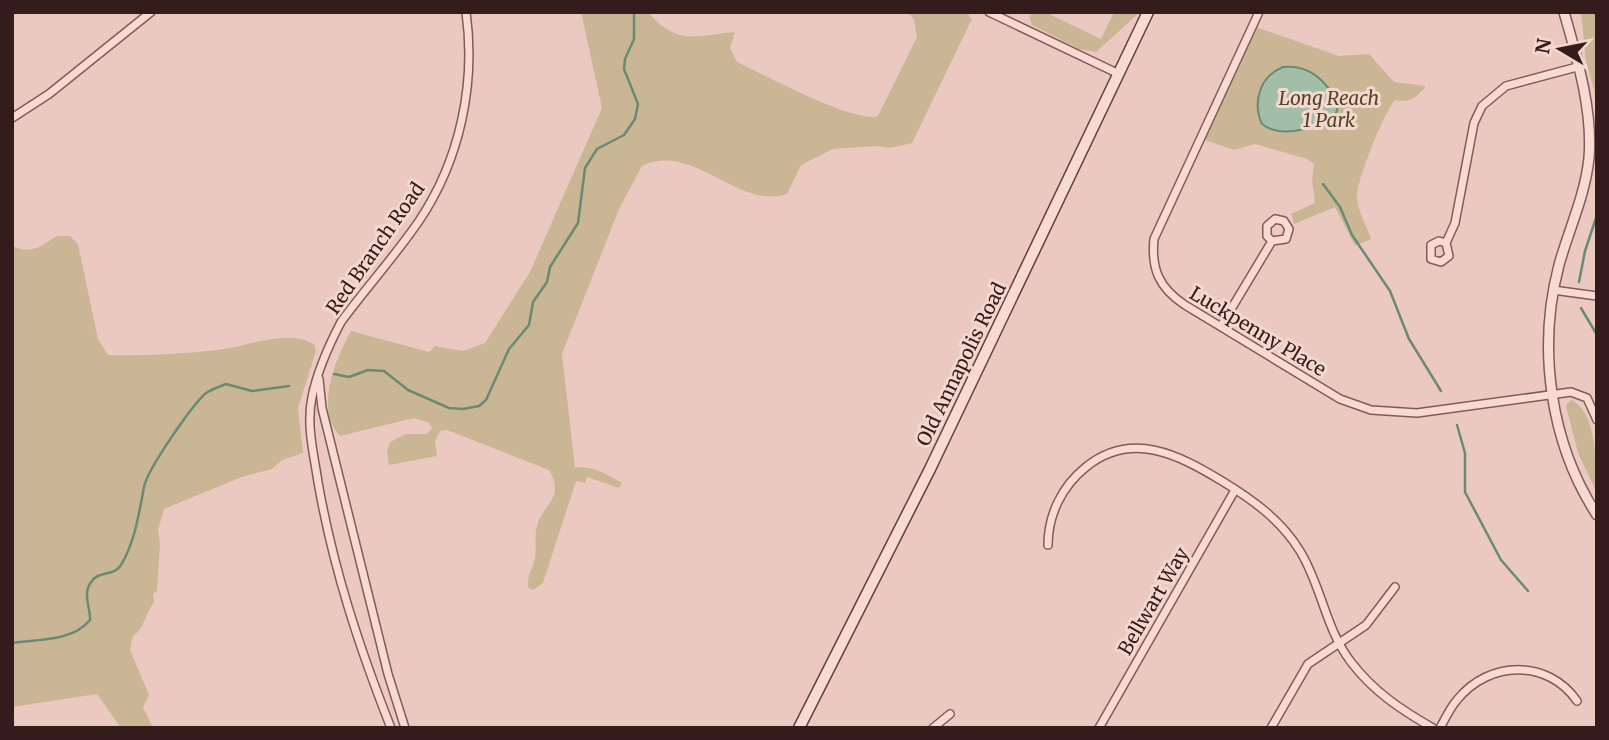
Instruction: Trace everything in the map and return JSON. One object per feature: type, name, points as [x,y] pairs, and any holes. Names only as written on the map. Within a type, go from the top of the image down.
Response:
[{"type":"main road","name":"Old Annapolis Road","points":[[799,728],[867,598],[1148,12]]},
{"type":"street","points":[[12,118],[48,94],[151,12]]},
{"type":"street","name":"Red Branch Road","points":[[391,728],[348,611],[330,549],[311,432],[312,397],[341,323],[419,220],[451,156],[468,84],[466,12]]},
{"type":"street","points":[[989,12],[1119,74]]},
{"type":"street","name":"Luckpenny Place","points":[[1259,12],[1154,239],[1152,260],[1158,280],[1173,297],[1340,399],[1371,410],[1417,412],[1552,394],[1581,394],[1587,398],[1597,420]]},
{"type":"street","points":[[1564,12],[1588,119],[1589,158],[1581,202],[1553,290],[1549,340],[1552,394],[1565,449],[1597,515]]},
{"type":"street","points":[[1446,243],[1455,223],[1474,123],[1482,106],[1506,86],[1577,67]]},
{"type":"street","points":[[1221,326],[1272,241]]},
{"type":"street","points":[[1553,290],[1597,296]]},
{"type":"street","name":"Red Branch Road","points":[[319,377],[322,408],[388,674],[405,728]]},
{"type":"street","points":[[1048,545],[1051,517],[1070,483],[1090,463],[1114,451],[1144,447],[1172,453],[1265,510],[1301,553],[1338,642],[1359,673],[1388,701],[1433,728]]},
{"type":"street","name":"Bellwart Way","points":[[1099,728],[1235,490]]},
{"type":"street","points":[[1271,728],[1308,664],[1366,625],[1395,587]]},
{"type":"street","points":[[1440,728],[1465,692],[1489,677],[1510,670],[1549,674],[1567,686],[1577,701]]},
{"type":"street","points":[[933,728],[950,714]]},
{"type":"green space","points":[[581,12],[648,12],[669,30],[689,36],[735,32],[730,48],[737,62],[830,106],[866,116],[878,116],[917,37],[914,20],[908,12],[966,12],[972,19],[912,143],[890,148],[876,146],[833,149],[801,165],[787,194],[769,196],[750,193],[679,162],[661,161],[642,166],[619,209],[562,354],[575,468],[593,469],[622,483],[619,488],[587,477],[585,483],[576,481],[543,583],[533,590],[528,587],[528,583],[535,559],[537,526],[555,488],[549,470],[447,430],[440,431],[435,441],[437,456],[389,465],[387,451],[390,442],[406,434],[427,434],[432,428],[430,423],[414,418],[340,436],[332,425],[328,398],[334,369],[351,331],[429,352],[435,346],[463,351],[485,343],[530,272],[602,108]]},
{"type":"green space","points":[[1035,12],[1045,12],[1101,39],[1114,12],[1140,12],[1096,52],[1079,49],[1032,25],[1029,16]]},
{"type":"green space","points":[[1581,12],[1597,12],[1597,101],[1586,61]]},
{"type":"green space","name":"Long Reach 1 Park","points":[[1253,26],[1339,56],[1369,54],[1394,82],[1426,86],[1413,99],[1395,100],[1384,118],[1366,162],[1357,202],[1371,239],[1355,246],[1335,207],[1294,224],[1291,214],[1315,203],[1312,179],[1314,164],[1307,159],[1255,144],[1234,150],[1199,138]]},
{"type":"green space","points":[[57,236],[70,236],[78,244],[98,339],[108,355],[204,351],[279,338],[303,340],[314,344],[316,351],[298,408],[303,453],[282,460],[272,469],[242,477],[164,509],[158,530],[160,543],[157,591],[153,594],[154,602],[143,625],[133,636],[130,650],[149,695],[143,707],[153,728],[121,728],[97,694],[12,707],[12,245],[30,250]]},
{"type":"green space","points":[[1571,400],[1580,406],[1591,428],[1596,456],[1597,493],[1578,453],[1566,406]]},
{"type":"shaded area","points":[[1283,67],[1302,68],[1323,82],[1339,104],[1334,119],[1297,131],[1278,131],[1262,124],[1258,107],[1260,91],[1269,77]]},
{"type":"waterway","points":[[334,374],[349,377],[368,370],[384,371],[408,390],[449,408],[479,406],[486,400],[509,349],[529,325],[533,302],[547,282],[550,267],[578,223],[585,168],[597,149],[624,135],[635,119],[638,104],[624,69],[625,59],[634,39],[634,12]]},
{"type":"waterway","points":[[1323,184],[1340,207],[1352,235],[1390,291],[1409,339],[1441,391]]},
{"type":"waterway","points":[[1579,282],[1585,251],[1597,215]]},
{"type":"waterway","points":[[1581,308],[1597,335]]},
{"type":"waterway","points":[[12,643],[64,636],[83,627],[90,620],[87,596],[91,582],[100,575],[113,572],[121,565],[133,537],[147,479],[171,438],[206,393],[226,384],[252,391],[289,386]]},
{"type":"waterway","points":[[1457,425],[1465,453],[1465,492],[1501,560],[1528,591]]}]
